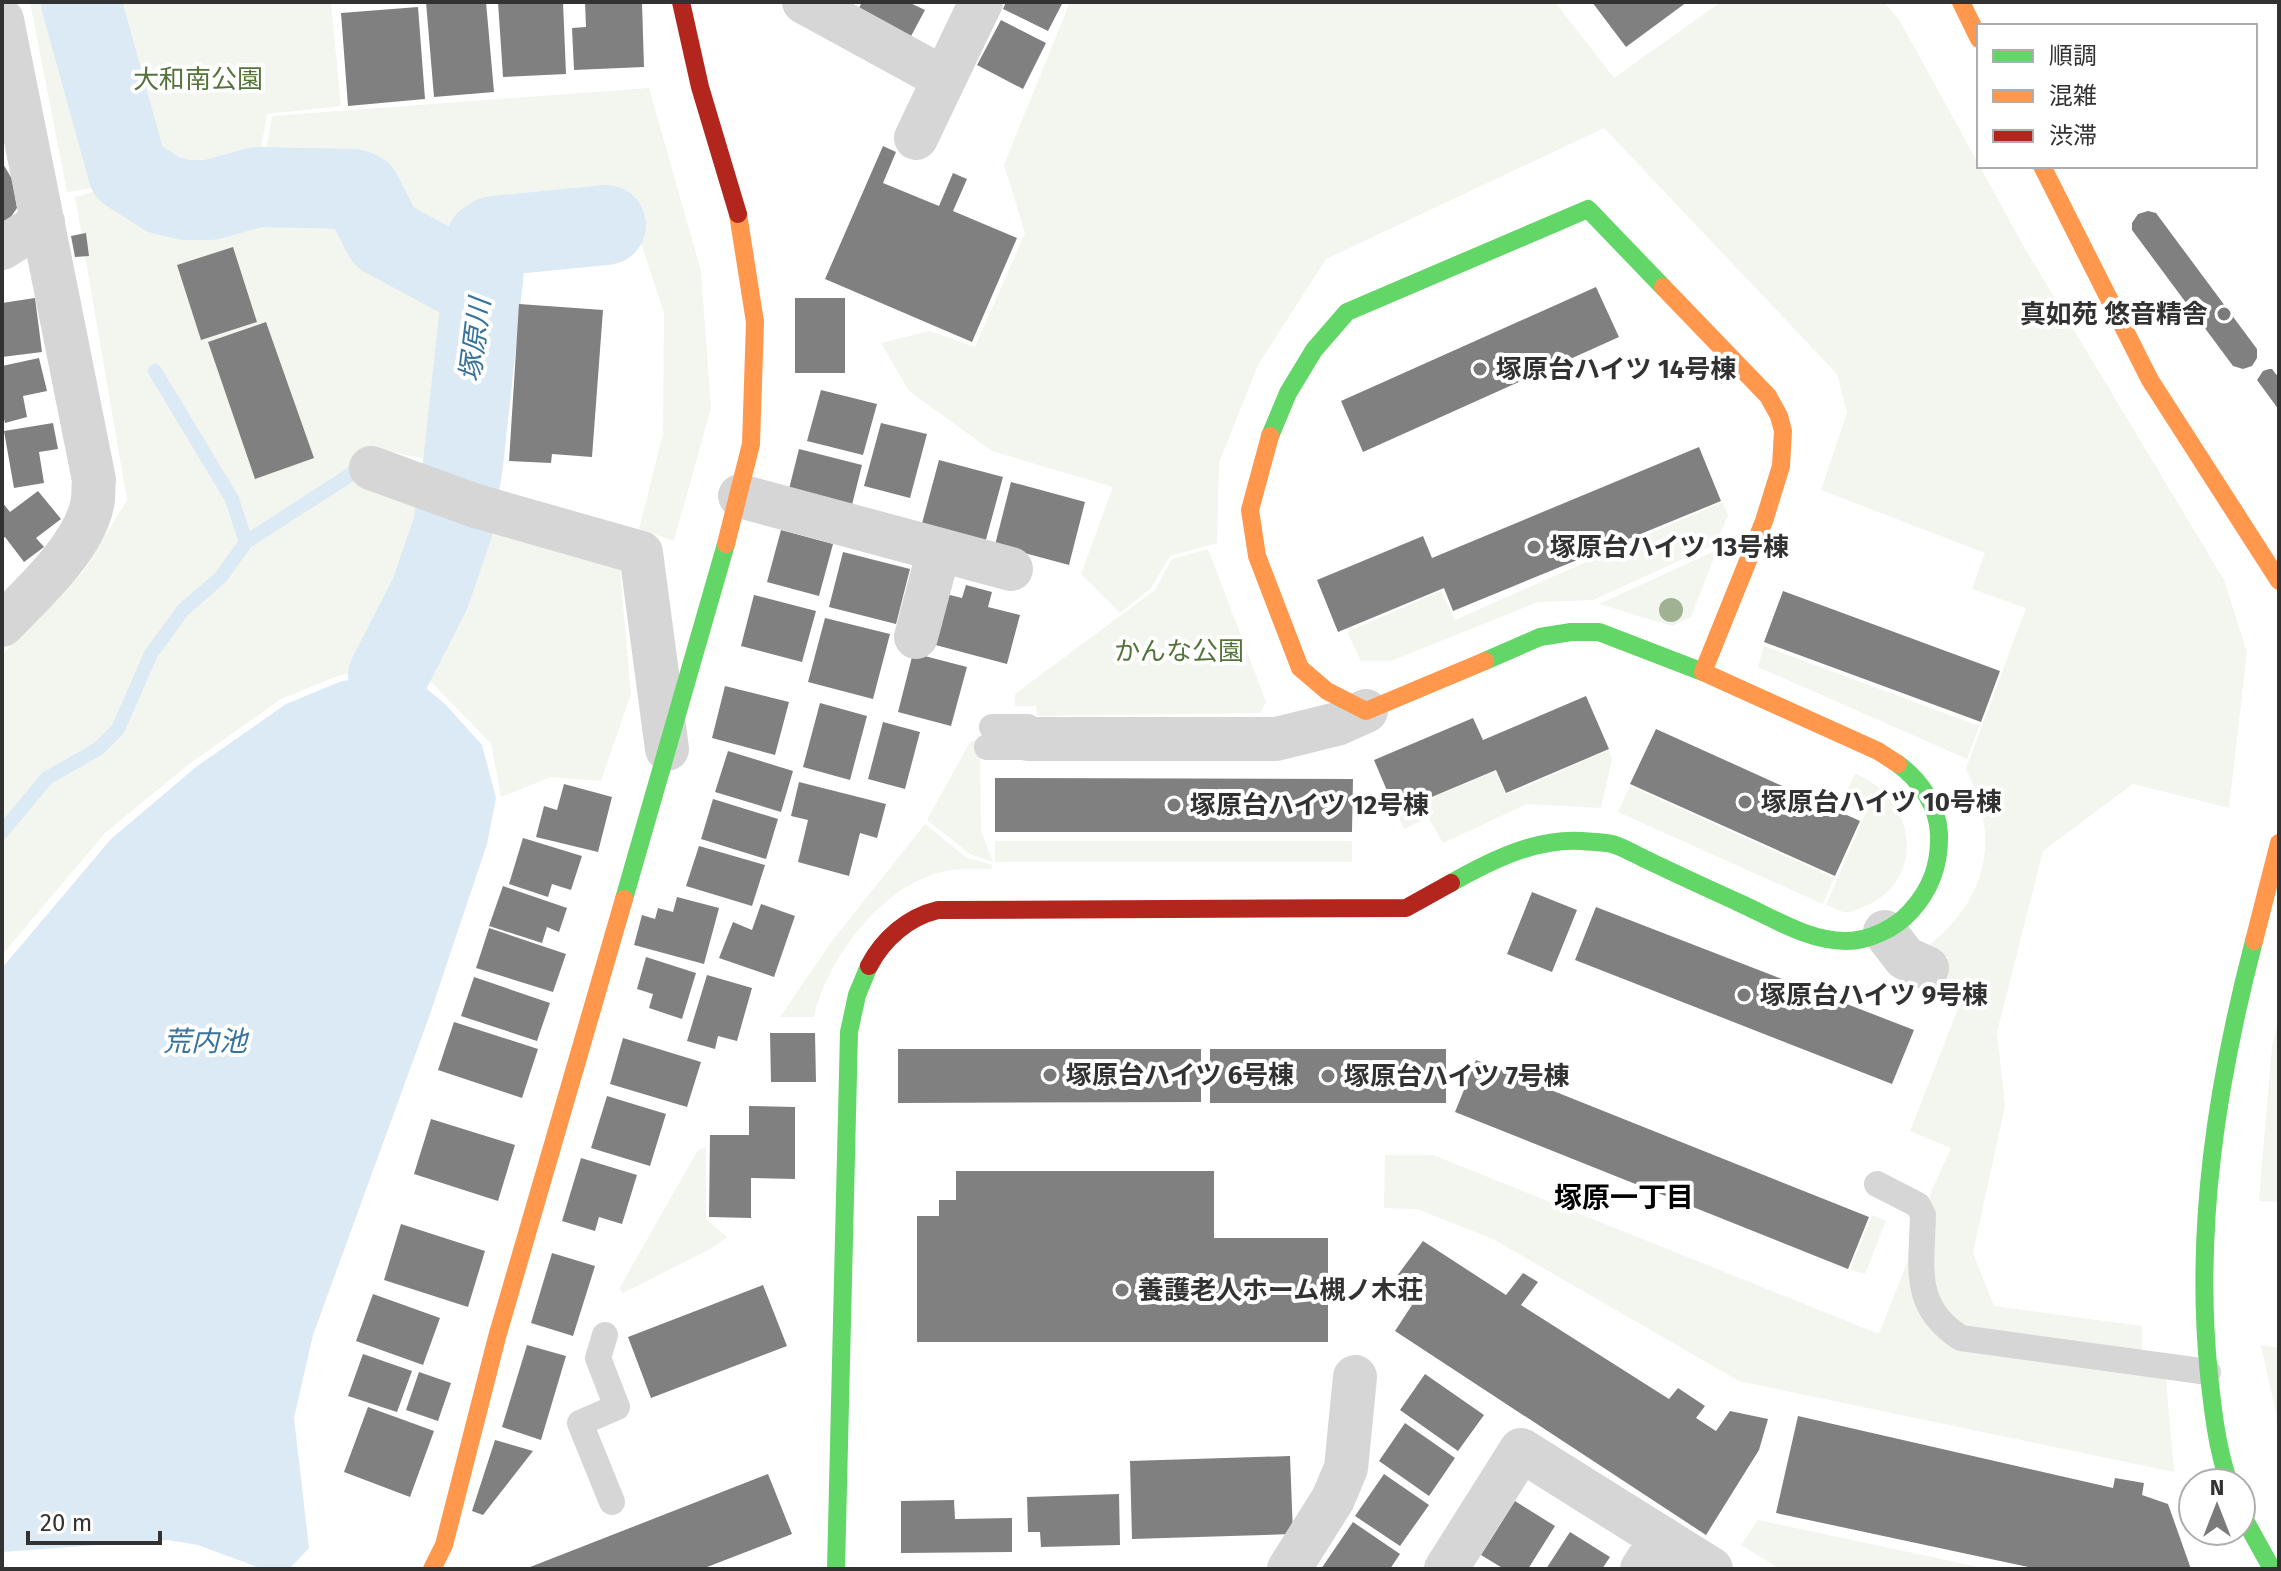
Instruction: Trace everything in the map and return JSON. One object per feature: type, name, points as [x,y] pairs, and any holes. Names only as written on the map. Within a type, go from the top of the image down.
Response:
[{"type":"street","points":[[432,1569],[444,1545],[501,1322],[740,496],[751,444],[755,322],[742,228],[700,87],[681,2]]},
{"type":"street","points":[[804,2],[943,78]]},
{"type":"street","points":[[916,138],[981,2]]},
{"type":"street","points":[[1961,2],[1977,35]]},
{"type":"street","points":[[2,625],[46,579],[80,534],[92,506],[94,480],[3,29]]},
{"type":"street","points":[[2043,168],[2149,379],[2279,581]]},
{"type":"street","points":[[1366,711],[1327,691],[1300,668],[1257,556],[1250,510],[1266,444],[1288,393],[1314,350],[1347,312],[1588,209],[1768,396],[1783,431],[1781,466],[1764,521],[1703,672]]},
{"type":"street","points":[[2,248],[43,222]]},
{"type":"street","points":[[371,468],[476,506],[641,553],[667,749]]},
{"type":"street","points":[[740,496],[1011,569]]},
{"type":"street","points":[[916,637],[939,550]]},
{"type":"street","points":[[836,1569],[849,1032],[857,996],[869,965],[895,932],[911,921],[930,912],[960,909],[1406,908],[1472,871],[1537,844],[1577,841],[1612,844],[1802,932],[1834,941],[1860,940],[1885,932],[1917,908],[1929,892],[1941,854],[1941,835],[1929,797],[1903,767],[1878,751],[1703,672],[1599,632],[1540,637],[1337,724],[1276,739],[1012,732]]},
{"type":"street","points":[[2224,1467],[2208,1372],[2204,1262],[2207,1203],[2216,1115],[2233,1027],[2279,843]]},
{"type":"street","points":[[1885,932],[1905,958],[1927,968]]},
{"type":"street","points":[[1289,1569],[1333,1499],[1346,1468],[1355,1377]]},
{"type":"street","points":[[1446,1569],[1521,1450],[1652,1554],[1711,1569]]},
{"type":"street","points":[[2257,1542],[2272,1569]]},
{"type":"lane","points":[[1877,1184],[1918,1205],[1923,1215],[1921,1282],[1926,1301],[1937,1319],[1961,1338],[2208,1372]]},
{"type":"lane","points":[[605,1335],[598,1358],[617,1407],[580,1423],[612,1502]]},
{"type":"green space","points":[[30,2],[70,2],[88,61],[112,185],[67,192]]},
{"type":"green space","name":"大和南公園","points":[[99,2],[331,2],[341,106],[267,114],[260,154],[197,173],[140,165]]},
{"type":"green space","points":[[1070,2],[1555,2],[1614,78],[1721,2],[1884,2],[1900,21],[1977,161],[1977,168],[1981,168],[2024,247],[2224,580],[2247,652],[2229,808],[2133,784],[2043,851],[1997,1032],[2005,1106],[1973,1253],[1994,1306],[2142,1326],[2142,1354],[1965,1329],[1951,1318],[1930,1281],[1930,1194],[1951,1148],[1910,1131],[1963,996],[1938,986],[1948,957],[1924,949],[1962,911],[1982,868],[1985,844],[1983,820],[1966,769],[2026,608],[1972,589],[1985,553],[1821,490],[1847,413],[1837,374],[1604,128],[1326,259],[1258,365],[1219,463],[1217,543],[1170,556],[1151,588],[1120,613],[1081,574],[1113,487],[992,451],[909,391],[881,343],[930,331],[975,347],[1025,233],[1004,165]]},
{"type":"green space","points":[[649,88],[701,271],[711,408],[674,541],[639,529],[663,434],[664,313],[636,228],[609,217],[491,225],[475,234],[456,268],[442,434],[450,459],[444,463],[370,447],[355,484],[620,569],[631,694],[601,781],[551,777],[501,797],[491,743],[424,675],[382,669],[340,675],[281,699],[189,764],[105,833],[2,955],[2,655],[83,572],[127,500],[75,197],[151,176],[203,179],[265,158],[272,116]]},
{"type":"green space","points":[[1722,502],[1728,515],[1716,544],[1593,600],[1538,602],[1391,661],[1361,661],[1347,632],[1441,591],[1455,620]]},
{"type":"green space","name":"かんな公園","points":[[1208,549],[1266,702],[1260,713],[1037,716],[1036,706],[1015,706],[1015,694],[1155,590],[1172,559]]},
{"type":"green space","points":[[1717,550],[1691,617],[1672,626],[1599,604]]},
{"type":"green space","points":[[1764,646],[1979,726],[1967,759],[1758,667]]},
{"type":"green space","points":[[980,739],[981,831],[993,862],[970,854],[927,820],[970,742]]},
{"type":"green space","points":[[1609,750],[1612,759],[1601,808],[1527,804],[1443,843],[1428,817],[1404,829],[1397,813],[1495,771],[1506,795]]},
{"type":"green space","points":[[1855,774],[1875,784],[1890,799],[1901,817],[1906,836],[1906,856],[1900,875],[1887,892],[1868,905],[1844,912],[1826,905],[1866,812],[1842,802]]},
{"type":"green space","points":[[1630,786],[1834,878],[1823,904],[1618,812]]},
{"type":"green space","points":[[925,824],[967,858],[993,865],[991,869],[941,872],[919,880],[898,893],[860,928],[844,950],[831,972],[814,1017],[780,1017],[832,941]]},
{"type":"green space","points":[[995,841],[1352,841],[1352,862],[995,862]]},
{"type":"green space","points":[[2279,1019],[2279,1202],[2259,1201],[2272,1046]]},
{"type":"green space","points":[[706,1147],[706,1219],[727,1237],[712,1248],[623,1293],[619,1289],[698,1150]]},
{"type":"green space","points":[[1385,1155],[1433,1155],[1879,1334],[1911,1253],[1914,1298],[1926,1322],[2166,1379],[2174,1472],[1739,1381],[1493,1239],[1417,1209],[1384,1208]]},
{"type":"green space","points":[[1872,1215],[1886,1221],[1865,1274],[1850,1269]]},
{"type":"green space","points":[[2261,1345],[2279,1348],[2279,1427]]},
{"type":"green space","points":[[1758,1520],[1988,1569],[1780,1569],[1741,1545]]},
{"type":"water","points":[[478,263],[493,264],[506,288],[495,450],[486,460],[463,464],[455,458],[446,434],[460,278]]},
{"type":"water","name":"荒内池","points":[[388,676],[421,684],[445,704],[482,745],[496,798],[487,844],[429,1017],[313,1335],[294,1418],[309,1548],[291,1567],[283,1569],[263,1569],[198,1545],[168,1540],[2,1552],[2,968],[111,839],[196,767],[286,704],[342,681]]},
{"type":"building","points":[[426,2],[486,2],[494,92],[434,97]]},
{"type":"building","points":[[498,2],[563,2],[566,74],[503,77]]},
{"type":"building","points":[[585,2],[642,2],[644,67],[574,70],[572,28],[586,27]]},
{"type":"building","points":[[862,2],[908,2],[925,10],[910,38],[857,12]]},
{"type":"building","points":[[1006,2],[1063,2],[1048,31],[1003,9]]},
{"type":"building","points":[[1592,2],[1687,2],[1626,47]]},
{"type":"building","points":[[418,7],[425,99],[348,106],[341,13]]},
{"type":"building","points":[[1001,20],[1046,43],[1023,89],[977,65]]},
{"type":"building","points":[[883,146],[896,152],[883,183],[939,206],[953,173],[967,179],[953,211],[1017,238],[972,342],[825,279]]},
{"type":"building","points":[[2,162],[12,179],[17,208],[2,230]]},
{"type":"building","points":[[2148,211],[2156,213],[2257,349],[2257,358],[2252,366],[2243,369],[2233,366],[2132,230],[2132,223],[2138,214]]},
{"type":"building","points":[[86,233],[89,256],[75,257],[71,236]]},
{"type":"building","points":[[233,247],[257,322],[201,340],[177,265]]},
{"type":"building","name":"塚原台ハイツ 14号棟","points":[[1596,287],[1619,337],[1363,452],[1341,401]]},
{"type":"building","points":[[35,298],[42,352],[2,357],[2,303]]},
{"type":"building","points":[[795,298],[845,298],[845,373],[795,373]]},
{"type":"building","points":[[519,304],[603,310],[592,457],[552,454],[551,463],[509,461]]},
{"type":"building","points":[[266,322],[314,458],[255,479],[208,342]]},
{"type":"building","points":[[39,358],[47,391],[23,396],[27,417],[5,423],[2,366]]},
{"type":"building","points":[[2269,369],[2279,378],[2279,410],[2257,380],[2263,371]]},
{"type":"building","points":[[821,390],[877,404],[863,455],[807,441]]},
{"type":"building","points":[[53,423],[58,449],[39,452],[44,483],[14,488],[4,431]]},
{"type":"building","points":[[881,423],[927,434],[910,498],[864,486]]},
{"type":"building","name":"塚原台ハイツ 13号棟","points":[[1699,447],[1721,501],[1453,611],[1444,588],[1338,632],[1317,580],[1423,536],[1432,558]]},
{"type":"building","points":[[799,449],[862,465],[851,509],[788,493]]},
{"type":"building","points":[[939,460],[1003,477],[984,547],[920,531]]},
{"type":"building","points":[[1011,482],[1085,502],[1069,565],[995,545]]},
{"type":"building","points":[[38,491],[61,519],[36,538],[44,547],[24,562],[5,537],[2,538],[2,502],[10,512]]},
{"type":"building","points":[[781,530],[833,544],[819,596],[767,582]]},
{"type":"building","points":[[843,552],[910,569],[896,624],[829,607]]},
{"type":"building","points":[[966,585],[992,592],[988,607],[1020,615],[1007,664],[928,643],[942,593],[962,598]]},
{"type":"building","points":[[1783,591],[2000,671],[1981,722],[1764,642]]},
{"type":"building","points":[[754,595],[816,611],[802,662],[741,646]]},
{"type":"building","points":[[825,618],[890,634],[873,699],[808,682]]},
{"type":"building","points":[[913,653],[967,667],[951,726],[898,712]]},
{"type":"building","points":[[725,686],[789,702],[775,755],[712,738]]},
{"type":"building","points":[[1586,696],[1609,749],[1506,793],[1496,770],[1396,812],[1374,760],[1473,718],[1483,740]]},
{"type":"building","points":[[820,703],[867,716],[850,780],[803,767]]},
{"type":"building","points":[[883,722],[920,732],[905,789],[868,779]]},
{"type":"building","name":"塚原台ハイツ 10号棟","points":[[1656,729],[1860,821],[1835,876],[1630,784]]},
{"type":"building","points":[[728,751],[793,771],[781,812],[715,792]]},
{"type":"building","name":"塚原台ハイツ 12号棟","points":[[995,778],[1353,779],[1352,832],[995,832]]},
{"type":"building","points":[[799,782],[886,804],[877,838],[860,833],[849,876],[798,862],[808,820],[791,816]]},
{"type":"building","points":[[564,784],[612,797],[598,852],[536,837],[544,806],[557,810]]},
{"type":"building","points":[[713,799],[778,819],[766,859],[701,839]]},
{"type":"building","points":[[523,838],[582,856],[571,890],[552,884],[548,897],[509,884]]},
{"type":"building","points":[[699,846],[765,865],[752,906],[686,886]]},
{"type":"building","points":[[503,886],[567,908],[559,932],[547,927],[542,943],[489,926]]},
{"type":"building","points":[[1532,892],[1577,910],[1552,972],[1507,954]]},
{"type":"building","points":[[677,897],[719,908],[704,964],[634,945],[642,915],[655,919],[658,908],[673,912]]},
{"type":"building","points":[[761,904],[795,916],[774,977],[719,958],[733,922],[752,930]]},
{"type":"building","name":"塚原台ハイツ 9号棟","points":[[1596,907],[1914,1030],[1892,1084],[1575,960]]},
{"type":"building","points":[[489,928],[566,954],[553,992],[476,968]]},
{"type":"building","points":[[646,957],[696,973],[682,1019],[649,1008],[653,994],[637,989]]},
{"type":"building","points":[[707,975],[752,988],[737,1041],[718,1036],[715,1049],[687,1041]]},
{"type":"building","points":[[474,977],[550,1003],[537,1041],[461,1016]]},
{"type":"building","points":[[454,1022],[538,1049],[522,1098],[438,1070]]},
{"type":"building","points":[[770,1033],[815,1033],[816,1082],[771,1082]]},
{"type":"building","points":[[623,1038],[701,1062],[687,1107],[610,1084]]},
{"type":"building","name":"塚原台ハイツ 6号棟","points":[[898,1049],[1201,1049],[1201,1102],[898,1103]]},
{"type":"building","name":"塚原台ハイツ 7号棟","points":[[1210,1049],[1446,1049],[1446,1103],[1210,1103]]},
{"type":"building","points":[[1476,1060],[1869,1217],[1848,1269],[1455,1112]]},
{"type":"building","points":[[607,1096],[666,1114],[650,1166],[591,1148]]},
{"type":"building","points":[[749,1106],[795,1107],[795,1179],[751,1178],[751,1218],[709,1217],[710,1135],[749,1135]]},
{"type":"building","points":[[431,1119],[515,1145],[498,1201],[414,1174]]},
{"type":"building","points":[[581,1158],[637,1175],[622,1224],[599,1217],[595,1231],[562,1221]]},
{"type":"building","name":"養護老人ホーム槻ノ木荘","points":[[956,1171],[1214,1171],[1214,1238],[1328,1238],[1328,1342],[917,1342],[917,1216],[939,1216],[939,1200],[956,1200]]},
{"type":"building","points":[[401,1224],[485,1251],[468,1307],[384,1280]]},
{"type":"building","points":[[1423,1241],[1506,1295],[1523,1273],[1538,1282],[1521,1305],[1669,1399],[1678,1388],[1705,1406],[1696,1418],[1716,1431],[1730,1411],[1768,1419],[1759,1450],[1706,1535],[1395,1331],[1412,1305],[1388,1288]]},
{"type":"building","points":[[552,1253],[595,1266],[573,1336],[531,1323]]},
{"type":"building","points":[[763,1285],[787,1346],[651,1398],[628,1337]]},
{"type":"building","points":[[373,1294],[440,1318],[423,1365],[356,1341]]},
{"type":"building","points":[[527,1345],[566,1356],[541,1440],[502,1427]]},
{"type":"building","points":[[363,1354],[412,1371],[397,1412],[348,1396]]},
{"type":"building","points":[[419,1372],[451,1383],[438,1421],[406,1410]]},
{"type":"building","points":[[1425,1374],[1484,1415],[1458,1451],[1400,1410]]},
{"type":"building","points":[[368,1407],[434,1431],[410,1497],[344,1472]]},
{"type":"building","points":[[1798,1416],[2113,1488],[2115,1478],[2144,1483],[2142,1495],[2168,1504],[2177,1529],[2177,1547],[2183,1547],[2191,1569],[2037,1569],[1776,1513]]},
{"type":"building","points":[[1405,1423],[1455,1458],[1429,1496],[1379,1461]]},
{"type":"building","points":[[495,1440],[533,1451],[483,1515],[472,1511]]},
{"type":"building","points":[[1290,1456],[1293,1534],[1132,1539],[1130,1461]]},
{"type":"building","points":[[768,1474],[792,1534],[702,1569],[525,1569]]},
{"type":"building","points":[[1384,1474],[1429,1505],[1400,1546],[1355,1516]]},
{"type":"building","points":[[1119,1494],[1120,1545],[1041,1547],[1040,1532],[1028,1532],[1027,1497]]},
{"type":"building","points":[[954,1500],[955,1519],[1012,1518],[1012,1552],[901,1553],[901,1501]]},
{"type":"building","points":[[1515,1501],[1555,1526],[1528,1569],[1504,1569],[1481,1555]]},
{"type":"building","points":[[1353,1522],[1400,1554],[1390,1569],[1321,1569]]},
{"type":"building","points":[[1570,1532],[1610,1557],[1602,1569],[1546,1569]]},
{"type":"waterway","name":"塚原川","points":[[81,2],[128,172],[164,195],[187,200],[210,200],[257,187],[354,189],[361,192],[384,237],[460,278],[483,280],[453,527],[430,594],[388,676]]},
{"type":"waterway","points":[[483,280],[486,241],[494,236],[606,225]]},
{"type":"waterway","points":[[155,371],[232,499],[246,542]]},
{"type":"waterway","points":[[2,832],[47,778],[98,749],[118,729],[151,654],[183,610],[221,577],[246,542],[350,475],[363,462]]},
{"type":"traffic: fast","points":[[1270,436],[1288,393],[1314,350],[1347,312],[1588,209],[1663,287]]},
{"type":"traffic: fast","points":[[624,899],[726,544]]},
{"type":"traffic: fast","points":[[1485,661],[1540,637],[1599,632],[1703,672]]},
{"type":"traffic: fast","points":[[1451,883],[1497,859],[1530,847],[1564,841],[1605,843],[1806,934],[1833,940],[1864,939],[1890,928],[1911,911],[1929,885],[1938,856],[1938,824],[1931,804],[1914,778],[1898,764]]},
{"type":"traffic: fast","points":[[2224,1467],[2214,1416],[2205,1320],[2207,1211],[2212,1156],[2229,1048],[2254,941]]},
{"type":"traffic: fast","points":[[836,1569],[849,1032],[857,995],[869,966]]},
{"type":"traffic: fast","points":[[2257,1542],[2272,1569]]},
{"type":"traffic: slow","points":[[1961,2],[1977,35]]},
{"type":"traffic: slow","points":[[2043,168],[2150,380],[2279,581]]},
{"type":"traffic: slow","points":[[726,544],[751,444],[755,322],[738,214]]},
{"type":"traffic: slow","points":[[1663,287],[1768,396],[1783,431],[1781,466],[1764,521],[1703,672],[1878,751],[1898,764]]},
{"type":"traffic: slow","points":[[1270,436],[1250,510],[1257,556],[1300,668],[1327,691],[1366,711],[1485,661]]},
{"type":"traffic: slow","points":[[2254,941],[2279,843]]},
{"type":"traffic: slow","points":[[432,1569],[444,1545],[497,1337],[624,899]]},
{"type":"traffic: jam","points":[[681,2],[700,87],[738,214]]},
{"type":"traffic: jam","points":[[869,966],[881,947],[898,930],[938,910],[1406,908],[1451,883]]},
{"type":"place","name":"真如苑 悠音精舎","points":[[2224,314]]},
{"type":"place","name":"塚原台ハイツ 14号棟","points":[[1480,369]]},
{"type":"place","name":"塚原台ハイツ 13号棟","points":[[1534,547]]},
{"type":"place","name":"塚原台ハイツ 10号棟","points":[[1745,802]]},
{"type":"place","name":"塚原台ハイツ 12号棟","points":[[1174,805]]},
{"type":"place","name":"塚原台ハイツ 9号棟","points":[[1744,995]]},
{"type":"place","name":"塚原台ハイツ 6号棟","points":[[1050,1075]]},
{"type":"place","name":"塚原台ハイツ 7号棟","points":[[1328,1076]]},
{"type":"place","name":"養護老人ホーム槻ノ木荘","points":[[1122,1290]]},
{"type":"district","name":"塚原一丁目","points":[[1624,1197]]}]
